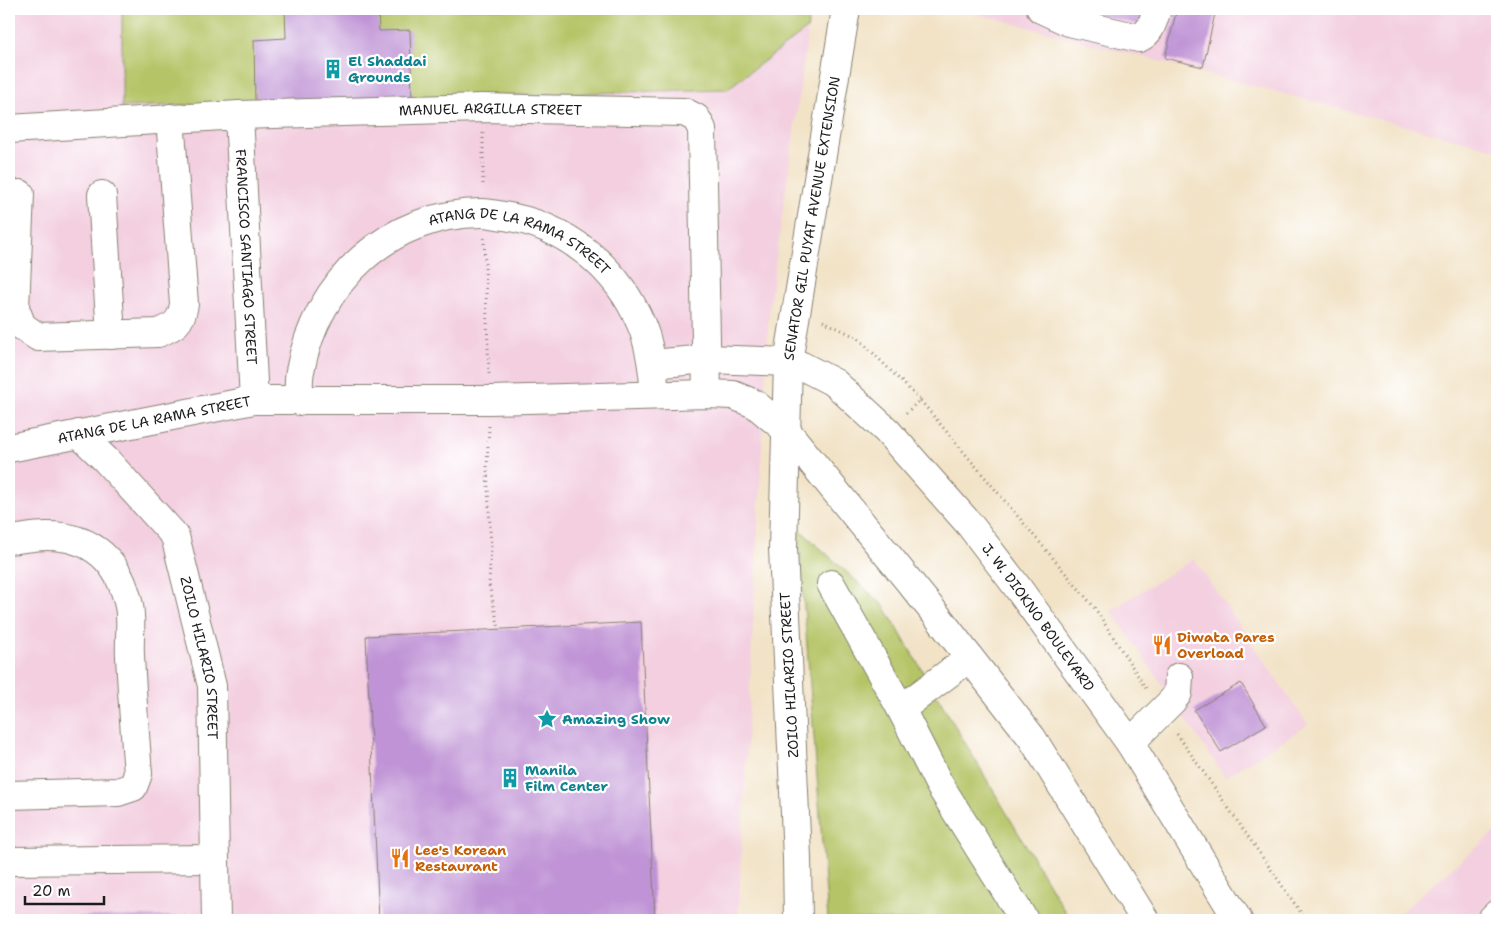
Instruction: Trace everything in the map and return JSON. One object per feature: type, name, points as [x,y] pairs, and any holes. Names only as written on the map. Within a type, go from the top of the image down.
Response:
[{"type":"street","name":"SENATOR GIL PUYAT AVENUE EXTENSION","points":[[785,429],[788,362],[846,9]]},
{"type":"street","points":[[1048,10],[1069,22],[1139,38],[1146,35],[1157,9]]},
{"type":"street","name":"MANUEL ARGILLA STREET","points":[[9,129],[170,118],[482,108],[684,112],[696,118],[702,129],[707,394]]},
{"type":"street","name":"FRANCISCO SANTIAGO STREET","points":[[239,115],[254,400]]},
{"type":"street","points":[[20,194],[15,308],[22,326],[38,337],[158,333],[173,327],[182,316],[184,304],[170,118]]},
{"type":"street","points":[[102,195],[111,335]]},
{"type":"street","name":"ATANG DE LA RAMA STREET","points":[[299,401],[300,372],[310,336],[323,306],[341,278],[364,255],[390,237],[420,223],[451,215],[483,213],[524,219],[562,234],[595,258],[622,288],[642,324],[652,364],[655,395]]},
{"type":"street","points":[[652,364],[707,359],[788,362]]},
{"type":"street","name":"J. W. DIOKNO BOULEVARD","points":[[788,362],[802,366],[835,383],[887,431],[970,525],[1130,742],[1238,920]]},
{"type":"street","name":"ATANG DE LA RAMA STREET","points":[[9,448],[254,400],[490,400],[655,395],[733,395],[754,404],[785,429]]},
{"type":"street","points":[[785,429],[970,658],[1032,738],[1145,920]]},
{"type":"street","name":"ZOILO HILARIO STREET","points":[[785,429],[783,549],[797,858],[798,920]]},
{"type":"street","name":"ZOILO HILARIO STREET","points":[[80,434],[175,536],[212,686],[216,920]]},
{"type":"street","points":[[9,540],[48,536],[84,543],[98,550],[120,576],[129,607],[130,656],[138,774],[133,787],[118,792],[9,795]]},
{"type":"street","points":[[831,584],[901,709],[939,784],[1024,920]]},
{"type":"street","points":[[901,709],[970,658]]},
{"type":"street","points":[[1130,742],[1178,693],[1179,677]]},
{"type":"street","points":[[9,861],[214,859]]},
{"type":"street","points":[[1492,920],[1497,914]]},
{"type":"path","points":[[482,108],[483,213],[490,400],[487,467],[491,547],[489,584],[499,629]]},
{"type":"path","points":[[797,308],[858,338],[920,400],[1094,607],[1162,711],[1306,920]]},
{"type":"path","points":[[887,431],[920,400]]},
{"type":"shaded area","points":[[9,9],[811,9],[769,309],[738,920],[9,920]]},
{"type":"shaded area","points":[[959,9],[1497,9],[1497,150]]},
{"type":"shaded area","points":[[1194,559],[1308,725],[1225,777],[1111,610]]},
{"type":"shaded area","points":[[1497,830],[1497,920],[1391,920]]},
{"type":"green space","points":[[122,9],[811,9],[807,29],[727,89],[122,107]]},
{"type":"green space","points":[[798,528],[884,606],[1070,920],[828,920]]},
{"type":"building","name":"El Shaddai Grounds","points":[[285,9],[378,9],[379,31],[410,30],[412,98],[255,103],[254,40],[286,38]]},
{"type":"building","points":[[1082,9],[1144,9],[1140,25],[1082,11]]},
{"type":"building","points":[[1177,9],[1216,9],[1203,67],[1165,58]]},
{"type":"building","name":"Manila Film Center","points":[[641,622],[655,920],[379,920],[366,636]]},
{"type":"building","points":[[1241,683],[1266,725],[1221,752],[1194,710]]},
{"type":"building","points":[[186,916],[186,920],[10,920],[10,917]]},
{"type":"place","name":"El Shaddai Grounds","points":[[333,69]]},
{"type":"place","name":"Diwata Pares Overload","points":[[1162,645]]},
{"type":"place","name":"Amazing Show","points":[[547,719]]},
{"type":"place","name":"Manila Film Center","points":[[510,778]]},
{"type":"place","name":"Lee's Korean Restaurant","points":[[400,858]]}]
